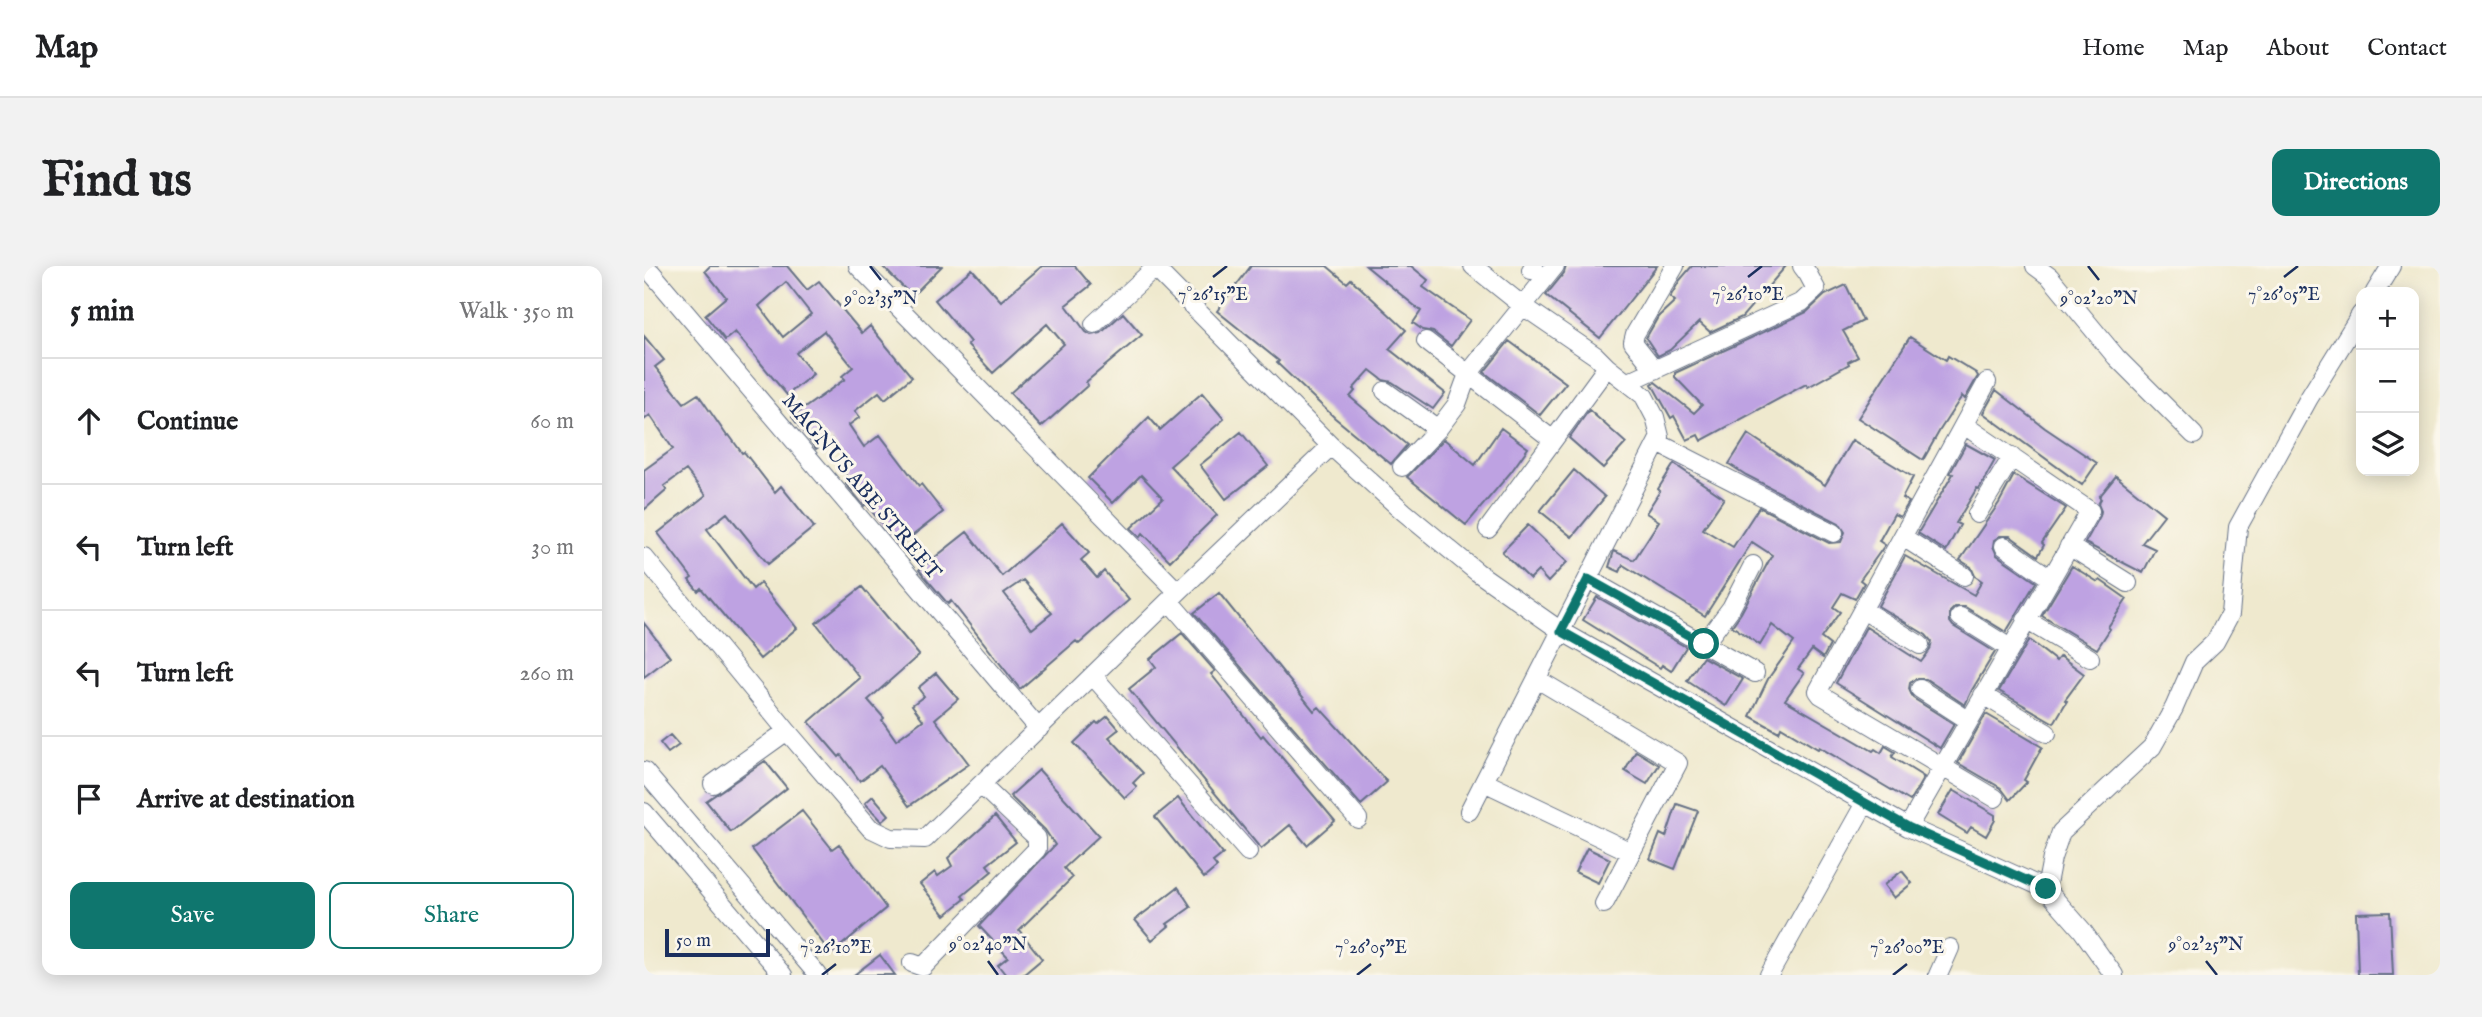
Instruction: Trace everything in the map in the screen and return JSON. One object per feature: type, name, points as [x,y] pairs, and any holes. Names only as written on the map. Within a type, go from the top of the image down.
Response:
[{"type":"street","points":[[858,266],[1173,596],[1357,818]]},
{"type":"street","points":[[1469,811],[1660,437],[1655,417],[1644,396],[1596,356],[1523,306],[1473,266]]},
{"type":"street","points":[[1402,467],[1438,429],[1457,404],[1468,374],[1555,266]]},
{"type":"street","points":[[1655,370],[1633,342],[1635,334],[1675,266]]},
{"type":"street","points":[[1628,382],[1802,302],[1816,289],[1802,266]]},
{"type":"street","points":[[2035,266],[2050,277],[2116,357],[2194,436]]},
{"type":"street","points":[[2378,287],[2391,266]]},
{"type":"street","points":[[1094,324],[1154,267],[1331,446],[1404,512],[1477,572],[1561,631],[1908,827],[2046,889],[2082,930],[2114,975]]},
{"type":"street","name":"MAGNUS ABE STREET","points":[[651,272],[1039,729]]},
{"type":"street","points":[[2046,889],[2061,832],[2152,747],[2174,708],[2194,662],[2215,642],[2230,614],[2238,527],[2309,398],[2356,322]]},
{"type":"street","points":[[1426,341],[1553,440]]},
{"type":"street","points":[[1488,529],[1606,367]]},
{"type":"street","points":[[1987,382],[1818,691],[1941,768],[1995,798]]},
{"type":"street","points":[[1385,391],[1438,429]]},
{"type":"street","points":[[1908,827],[2090,511],[1965,425]]},
{"type":"street","points":[[1657,443],[1834,533]]},
{"type":"street","points":[[644,557],[870,828],[891,838],[925,839],[1173,596],[1331,446]]},
{"type":"street","points":[[1978,514],[2012,457]]},
{"type":"street","points":[[1903,537],[1964,576]]},
{"type":"street","points":[[2004,546],[2050,578]]},
{"type":"street","points":[[2069,546],[2128,583]]},
{"type":"street","points":[[1704,644],[1731,608],[1753,565]]},
{"type":"street","points":[[1588,579],[1755,673]]},
{"type":"street","points":[[1863,610],[1920,645]]},
{"type":"street","points":[[1961,617],[2010,648]]},
{"type":"street","points":[[2026,620],[2090,658]]},
{"type":"street","points":[[1093,676],[1248,852]]},
{"type":"street","points":[[1537,679],[1678,762],[1604,904]]},
{"type":"street","points":[[1920,689],[1968,720]]},
{"type":"street","points":[[1983,695],[2048,733]]},
{"type":"street","points":[[713,784],[787,731]]},
{"type":"street","points":[[644,771],[818,975]]},
{"type":"street","points":[[1484,782],[1631,852]]},
{"type":"street","points":[[912,964],[923,967],[1037,849],[1037,838],[981,785]]},
{"type":"street","points":[[1769,975],[1865,803]]},
{"type":"street","points":[[644,812],[783,975]]},
{"type":"street","points":[[1938,975],[1950,948]]},
{"type":"building","points":[[710,266],[787,266],[807,290],[819,281],[862,333],[870,326],[912,377],[885,399],[879,392],[855,411],[860,417],[849,425],[864,447],[880,435],[919,486],[921,484],[943,512],[899,546],[866,504],[864,506],[846,484],[850,480],[838,466],[845,460],[831,439],[816,449],[792,417],[845,379],[842,376],[853,367],[824,331],[796,353],[813,374],[787,395],[735,332],[725,340],[705,315],[726,297],[705,271]],"holes":[[[786,282],[811,314],[783,337],[759,306]]]},
{"type":"building","points":[[882,266],[942,266],[912,296]]},
{"type":"building","points":[[1042,266],[1075,266],[1091,285],[1066,305],[1086,332],[1091,335],[1101,333],[1123,313],[1142,335],[1086,382],[1088,385],[1041,427],[1010,393],[1064,344],[1047,324],[993,373],[967,345],[970,342],[935,300],[972,269],[1001,301]]},
{"type":"building","points":[[1251,266],[1327,266],[1347,283],[1351,279],[1406,330],[1389,349],[1445,393],[1433,409],[1370,370],[1353,389],[1355,391],[1350,397],[1407,445],[1391,464],[1335,418],[1277,363],[1279,361],[1217,311]]},
{"type":"building","points":[[1366,266],[1411,266],[1428,280],[1423,287],[1470,320],[1451,346],[1433,332],[1423,330],[1413,323],[1421,311]]},
{"type":"building","points":[[1566,266],[1657,266],[1600,338],[1546,295],[1564,273]]},
{"type":"building","points":[[1692,266],[1786,266],[1742,317],[1710,332],[1699,322],[1670,350],[1658,356],[1646,338],[1658,317],[1675,301],[1670,297]]},
{"type":"building","points":[[1846,285],[1863,321],[1843,331],[1858,357],[1808,387],[1806,384],[1701,441],[1698,435],[1687,440],[1652,384],[1655,382],[1694,413],[1702,405],[1675,377],[1675,373],[1807,312],[1825,295]]},
{"type":"building","points":[[644,336],[664,360],[655,367],[684,403],[698,394],[727,436],[744,452],[775,492],[781,486],[814,527],[768,564],[727,513],[707,529],[753,589],[760,583],[797,628],[760,659],[701,588],[698,591],[689,580],[692,578],[658,533],[706,495],[686,470],[664,486],[667,490],[644,510],[644,470],[673,449],[650,415],[644,420]]},
{"type":"building","points":[[1910,337],[1946,360],[1948,356],[1978,376],[1965,399],[1962,396],[1923,460],[1858,418]]},
{"type":"building","points":[[1509,341],[1566,383],[1540,415],[1484,372]]},
{"type":"building","points":[[1996,390],[2097,463],[2082,485],[1983,413]]},
{"type":"building","points":[[1202,393],[1224,419],[1170,466],[1217,515],[1170,561],[1143,533],[1140,537],[1131,528],[1163,498],[1141,475],[1113,503],[1088,478],[1149,417],[1160,430]]},
{"type":"building","points":[[1589,410],[1626,443],[1603,468],[1569,438]]},
{"type":"building","points":[[1501,428],[1528,448],[1466,525],[1407,477],[1444,439],[1475,465]]},
{"type":"building","points":[[1241,432],[1268,466],[1226,499],[1200,465]]},
{"type":"building","points":[[1748,434],[1825,485],[1852,440],[1913,477],[1902,498],[1909,502],[1900,517],[1894,514],[1879,541],[1885,545],[1860,580],[1864,583],[1855,599],[1842,593],[1833,607],[1840,612],[1821,638],[1830,645],[1823,658],[1812,650],[1798,669],[1804,673],[1785,700],[1873,751],[1875,749],[1881,753],[1885,746],[1895,752],[1892,757],[1924,777],[1910,801],[1819,747],[1818,749],[1781,727],[1779,732],[1750,716],[1768,679],[1794,642],[1772,625],[1760,645],[1732,626],[1772,555],[1752,542],[1705,616],[1623,565],[1620,572],[1609,567],[1614,551],[1634,560],[1659,521],[1646,513],[1674,464],[1724,498],[1703,529],[1733,547],[1759,507],[1829,543],[1841,542],[1845,532],[1839,523],[1729,464]]},
{"type":"building","points":[[1966,444],[1995,460],[1956,523],[1960,525],[1946,551],[1918,533],[1953,474],[1950,473]]},
{"type":"building","points":[[1574,470],[1605,497],[1572,537],[1540,511]]},
{"type":"building","points":[[2014,475],[2066,508],[2042,543],[2044,545],[2038,556],[2010,536],[2000,536],[1994,540],[1993,546],[1997,555],[2036,582],[2006,632],[1965,607],[1955,607],[1950,612],[1953,626],[1995,652],[1965,705],[1926,679],[1915,679],[1910,683],[1909,689],[1913,698],[1954,724],[1940,748],[1836,683],[1866,627],[1921,662],[1930,650],[1932,642],[1926,635],[1878,606],[1905,556],[1974,595],[1982,581],[1975,576],[1971,567],[1960,560],[1999,503]]},
{"type":"building","points":[[2116,476],[2164,515],[2142,543],[2155,549],[2143,573],[2085,543],[2100,516],[2099,497]]},
{"type":"building","points":[[1062,523],[1089,553],[1081,560],[1097,578],[1104,571],[1129,600],[1079,644],[1076,641],[1020,689],[951,601],[948,604],[919,570],[967,532],[1002,576]],"holes":[[[1023,580],[1052,613],[1032,629],[1004,593]]]},
{"type":"building","points":[[1528,525],[1567,562],[1548,582],[1538,571],[1530,579],[1502,552]]},
{"type":"building","points":[[2072,566],[2098,582],[2100,580],[2127,599],[2097,649],[2042,616]]},
{"type":"building","points":[[862,587],[919,655],[868,700],[884,718],[882,720],[896,740],[923,720],[912,705],[924,696],[918,688],[936,673],[958,699],[935,719],[969,764],[909,806],[880,766],[860,781],[841,755],[839,757],[809,722],[860,678],[816,623]]},
{"type":"building","points":[[1219,593],[1314,711],[1319,707],[1387,782],[1361,805],[1194,613]]},
{"type":"building","points":[[1597,597],[1686,647],[1671,671],[1662,665],[1660,668],[1583,620]]},
{"type":"building","points":[[644,623],[670,657],[644,677]]},
{"type":"building","points":[[1182,633],[1215,671],[1211,674],[1261,737],[1263,735],[1335,821],[1307,845],[1290,825],[1261,849],[1129,689],[1156,667],[1150,659]]},
{"type":"building","points":[[2029,640],[2056,661],[2060,656],[2084,674],[2065,700],[2067,701],[2054,723],[1999,691]]},
{"type":"building","points":[[1703,657],[1743,679],[1726,706],[1687,681]]},
{"type":"building","points":[[1986,714],[2042,747],[2024,780],[2027,782],[2010,800],[2001,788],[1958,763]]},
{"type":"building","points":[[1108,716],[1119,729],[1109,737],[1143,773],[1133,783],[1137,787],[1125,798],[1074,743],[1096,722],[1098,724]]},
{"type":"building","points":[[670,735],[679,745],[668,753],[660,743]]},
{"type":"building","points":[[1636,751],[1659,765],[1647,784],[1625,771]]},
{"type":"building","points":[[765,761],[787,788],[731,832],[706,801]]},
{"type":"building","points":[[1039,770],[1099,836],[1064,868],[1072,878],[1019,930],[1042,959],[1023,975],[1006,975],[998,965],[1008,957],[979,926],[1055,845],[1045,830],[1010,796]]},
{"type":"building","points":[[1953,790],[1995,815],[1986,836],[1971,827],[1967,833],[1938,815]]},
{"type":"building","points":[[873,796],[889,815],[882,821],[865,803]]},
{"type":"building","points":[[1178,798],[1223,854],[1213,862],[1217,867],[1204,878],[1155,817]]},
{"type":"building","points":[[1677,804],[1698,811],[1675,869],[1650,859],[1660,834],[1666,837]]},
{"type":"building","points":[[802,811],[832,849],[839,844],[886,908],[831,954],[752,849]]},
{"type":"building","points":[[995,816],[1016,842],[987,865],[992,871],[962,896],[965,899],[945,915],[920,884],[935,872],[938,876],[952,866],[948,858]]},
{"type":"building","points":[[1587,848],[1610,859],[1598,883],[1575,872]]},
{"type":"building","points":[[1902,871],[1912,883],[1894,898],[1884,885]]},
{"type":"building","points":[[1178,887],[1191,907],[1167,924],[1169,926],[1152,940],[1135,920]]},
{"type":"building","points":[[2390,912],[2393,975],[2358,975],[2356,913]]},
{"type":"building","points":[[880,955],[895,975],[854,975]]},
{"type":"route","points":[[1704,644],[1588,579],[1561,631],[1908,827],[2046,889]]}]
